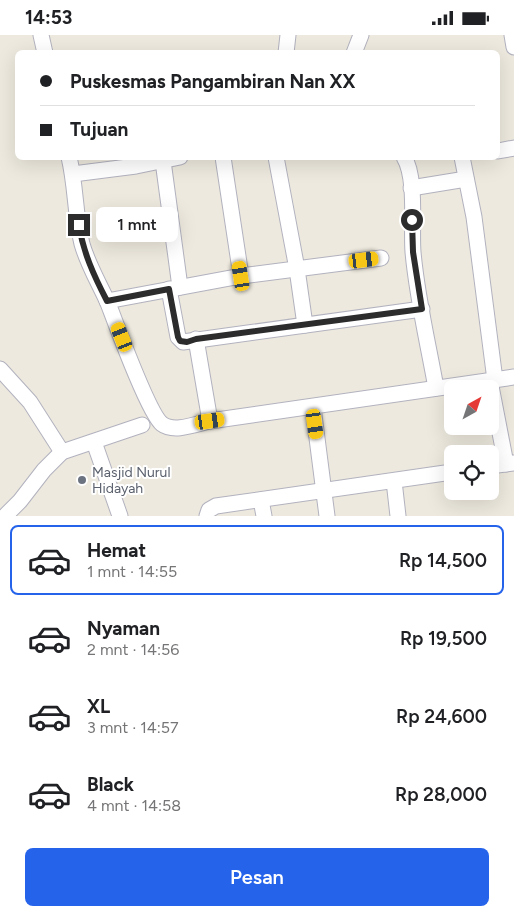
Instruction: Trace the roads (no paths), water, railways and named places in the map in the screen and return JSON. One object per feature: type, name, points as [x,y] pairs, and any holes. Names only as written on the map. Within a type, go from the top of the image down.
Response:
[{"type":"street","points":[[41,35],[44,50]]},
{"type":"street","points":[[355,50],[361,35]]},
{"type":"street","points":[[512,35],[514,47]]},
{"type":"street","points":[[500,151],[514,148]]},
{"type":"street","points":[[70,160],[82,243],[91,270],[107,301],[144,392],[150,423]]},
{"type":"street","points":[[73,174],[167,160]]},
{"type":"street","points":[[223,160],[241,276]]},
{"type":"street","points":[[277,160],[297,269],[304,325]]},
{"type":"street","points":[[405,160],[411,188],[413,252],[436,388]]},
{"type":"street","points":[[463,160],[474,217],[493,380],[514,377]]},
{"type":"street","points":[[163,161],[180,341],[187,342],[196,339],[422,309]]},
{"type":"street","points":[[411,188],[466,179]]},
{"type":"street","points":[[107,301],[241,276],[381,258]]},
{"type":"street","points":[[196,339],[210,421]]},
{"type":"street","points":[[0,369],[30,402],[62,452]]},
{"type":"street","points":[[5,516],[62,452],[150,423],[176,428],[210,421],[444,387]]},
{"type":"street","points":[[313,407],[328,516]]},
{"type":"street","points":[[499,409],[510,463]]},
{"type":"street","points":[[94,442],[120,516]]},
{"type":"street","points":[[208,516],[209,510],[216,506],[444,473]]},
{"type":"street","points":[[394,481],[398,516]]},
{"type":"street","points":[[262,500],[264,516]]},
{"type":"place","name":"Masjid Nurul Hidayah","points":[[82,480]]}]
